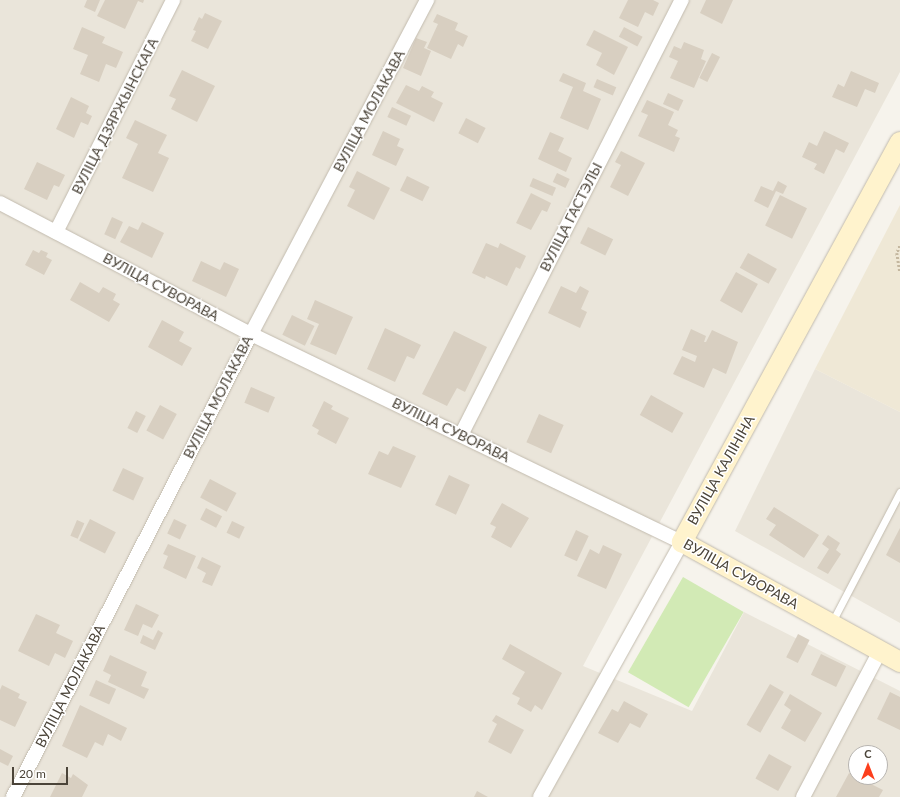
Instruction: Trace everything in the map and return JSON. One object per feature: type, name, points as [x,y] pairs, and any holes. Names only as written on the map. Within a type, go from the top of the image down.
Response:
[{"type":"main road","name":"ВУЛІЦА КАЛІНІНА","points":[[682,542],[900,142]]},
{"type":"main road","name":"ВУЛІЦА СУВОРАВА","points":[[682,542],[900,662]]},
{"type":"street","name":"ВУЛІЦА ДЗЯРЖЫНСКАГА","points":[[56,232],[173,0]]},
{"type":"street","name":"ВУЛІЦА МОЛАКАВА","points":[[13,797],[250,334],[427,0]]},
{"type":"street","name":"ВУЛІЦА ГАСТЭЛЫ","points":[[461,435],[682,0]]},
{"type":"street","name":"ВУЛІЦА СУВОРАВА","points":[[0,203],[250,334],[682,542]]},
{"type":"street","name":"ВУЛІЦА КАЛІНІНА","points":[[540,797],[682,542]]},
{"type":"street","points":[[803,797],[880,651]]},
{"type":"lane","points":[[831,624],[900,492]]},
{"type":"path","points":[[900,246],[897,253],[900,272]]},
{"type":"shaded area","points":[[0,0],[900,0],[900,72],[583,666],[692,711],[744,612],[900,691],[900,797],[0,797]]},
{"type":"shaded area","points":[[900,205],[900,412],[815,369]]},
{"type":"shaded area","points":[[815,369],[900,412],[900,623],[735,531]]},
{"type":"green space","points":[[683,577],[744,612],[689,707],[628,672]]},
{"type":"building","points":[[87,0],[100,0],[95,12],[84,7]]},
{"type":"building","points":[[105,0],[144,0],[143,3],[138,1],[125,29],[97,16]]},
{"type":"building","points":[[628,0],[653,0],[659,3],[653,16],[645,12],[638,27],[619,18]]},
{"type":"building","points":[[706,0],[733,0],[722,24],[700,13]]},
{"type":"building","points":[[205,13],[222,21],[208,49],[191,41],[196,31],[193,30],[199,17],[202,19]]},
{"type":"building","points":[[437,14],[458,23],[455,30],[468,36],[463,47],[458,44],[451,59],[427,48],[438,24],[433,22]]},
{"type":"building","points":[[82,27],[105,37],[102,43],[123,52],[116,68],[106,64],[99,82],[80,74],[88,55],[73,49]]},
{"type":"building","points":[[624,27],[643,37],[637,47],[619,37]]},
{"type":"building","points":[[594,30],[628,47],[614,75],[596,65],[602,53],[586,45]]},
{"type":"building","points":[[416,38],[427,42],[424,48],[431,51],[421,76],[403,68]]},
{"type":"building","points":[[684,42],[704,50],[701,59],[706,61],[694,88],[670,78],[678,61],[669,57],[674,46],[681,49]]},
{"type":"building","points":[[712,53],[720,57],[707,82],[699,78]]},
{"type":"building","points":[[182,70],[215,86],[197,122],[171,109],[176,99],[169,96]]},
{"type":"building","points":[[851,71],[879,83],[875,93],[865,89],[857,107],[832,97],[838,84],[844,87]]},
{"type":"building","points":[[563,73],[586,83],[583,91],[601,99],[588,130],[560,118],[573,87],[559,81]]},
{"type":"building","points":[[597,79],[616,87],[613,95],[593,87]]},
{"type":"building","points":[[406,85],[419,91],[422,86],[434,92],[431,97],[443,103],[434,122],[396,103]]},
{"type":"building","points":[[668,93],[683,100],[678,111],[663,104]]},
{"type":"building","points":[[71,97],[89,106],[86,113],[92,116],[88,125],[81,122],[74,138],[56,129]]},
{"type":"building","points":[[647,100],[674,112],[668,125],[678,130],[675,136],[680,138],[674,152],[638,136],[648,115],[641,112]]},
{"type":"building","points":[[392,107],[411,116],[406,126],[387,117]]},
{"type":"building","points":[[466,118],[486,128],[478,143],[458,133]]},
{"type":"building","points":[[135,120],[167,135],[158,153],[169,158],[153,192],[122,178],[138,144],[126,138]]},
{"type":"building","points":[[383,131],[400,139],[397,146],[404,149],[396,166],[372,155]]},
{"type":"building","points":[[824,131],[849,143],[844,153],[836,149],[824,174],[814,169],[817,164],[802,157],[809,142],[817,146]]},
{"type":"building","points":[[550,132],[564,138],[558,151],[572,158],[566,172],[538,159]]},
{"type":"building","points":[[621,151],[645,163],[628,196],[610,187],[621,165],[615,162]]},
{"type":"building","points":[[37,162],[65,175],[59,187],[54,185],[47,200],[24,189]]},
{"type":"building","points":[[357,171],[390,188],[374,220],[347,206],[355,190],[349,187]]},
{"type":"building","points":[[557,173],[570,179],[565,188],[553,182]]},
{"type":"building","points":[[407,176],[429,187],[422,201],[400,190]]},
{"type":"building","points":[[533,178],[556,188],[552,196],[529,186]]},
{"type":"building","points":[[778,181],[787,186],[783,194],[776,191],[768,208],[754,201],[761,186],[773,191]]},
{"type":"building","points":[[531,193],[551,203],[547,212],[542,210],[531,230],[516,223]]},
{"type":"building","points":[[780,195],[807,208],[792,239],[765,226]]},
{"type":"building","points":[[112,217],[123,222],[115,239],[104,234]]},
{"type":"building","points":[[142,222],[164,233],[152,258],[120,242],[129,226],[138,230]]},
{"type":"building","points":[[588,227],[613,239],[605,255],[580,243]]},
{"type":"building","points":[[486,243],[498,248],[500,243],[526,256],[520,269],[516,267],[507,286],[486,276],[485,279],[472,273]]},
{"type":"building","points":[[33,250],[39,253],[41,250],[48,253],[46,257],[52,260],[44,275],[25,265]]},
{"type":"building","points":[[748,253],[777,269],[769,284],[740,268]]},
{"type":"building","points":[[201,261],[220,270],[224,262],[239,269],[226,297],[192,281]]},
{"type":"building","points":[[736,272],[758,284],[742,313],[720,301]]},
{"type":"building","points":[[80,282],[99,293],[103,287],[116,294],[113,300],[120,304],[109,322],[70,300]]},
{"type":"building","points":[[561,286],[576,293],[580,286],[589,291],[581,309],[587,312],[580,328],[548,313]]},
{"type":"building","points":[[315,300],[353,317],[336,355],[310,344],[319,324],[307,319]]},
{"type":"building","points":[[292,315],[314,326],[305,346],[282,335]]},
{"type":"building","points":[[162,320],[184,332],[179,341],[192,348],[182,366],[148,347]]},
{"type":"building","points":[[385,328],[421,345],[414,359],[407,356],[395,382],[367,369]]},
{"type":"building","points":[[691,329],[706,336],[704,342],[706,342],[712,330],[738,342],[726,374],[713,368],[704,388],[673,374],[682,356],[695,362],[697,356],[682,350]]},
{"type":"building","points":[[454,331],[487,347],[465,392],[457,388],[447,406],[422,394]]},
{"type":"building","points":[[251,387],[275,397],[268,413],[244,403]]},
{"type":"building","points":[[651,395],[683,413],[672,433],[640,415]]},
{"type":"building","points":[[324,401],[333,406],[331,409],[349,418],[336,444],[317,434],[319,430],[312,426]]},
{"type":"building","points":[[160,405],[177,414],[163,440],[146,431]]},
{"type":"building","points":[[136,411],[146,416],[137,433],[127,428]]},
{"type":"building","points":[[539,414],[564,425],[551,453],[526,442]]},
{"type":"building","points":[[393,446],[416,456],[401,488],[368,474],[379,451],[388,455]]},
{"type":"building","points":[[123,468],[144,478],[133,500],[112,491]]},
{"type":"building","points":[[449,475],[470,485],[456,515],[435,505]]},
{"type":"building","points":[[210,479],[236,493],[227,512],[200,498]]},
{"type":"building","points":[[502,503],[529,518],[511,548],[491,537],[496,527],[490,524]]},
{"type":"building","points":[[774,507],[819,535],[804,558],[769,535],[776,525],[766,519]]},
{"type":"building","points":[[206,508],[222,516],[216,528],[200,520]]},
{"type":"building","points":[[90,519],[116,532],[105,554],[79,540]]},
{"type":"building","points":[[174,519],[187,525],[180,539],[167,534]]},
{"type":"building","points":[[77,520],[84,523],[78,539],[70,536]]},
{"type":"building","points":[[232,521],[245,527],[239,539],[227,533]]},
{"type":"building","points":[[900,528],[900,563],[886,555]]},
{"type":"building","points":[[576,530],[589,536],[577,561],[564,555]]},
{"type":"building","points":[[828,535],[840,543],[836,550],[841,554],[828,574],[817,568],[829,549],[822,544]]},
{"type":"building","points":[[168,544],[196,556],[186,579],[163,568],[168,556],[163,554]]},
{"type":"building","points":[[603,545],[622,554],[606,589],[577,576],[590,549],[599,554]]},
{"type":"building","points":[[202,557],[221,566],[212,586],[202,582],[206,573],[197,568]]},
{"type":"building","points":[[136,604],[159,615],[152,628],[143,624],[138,636],[124,630]]},
{"type":"building","points":[[36,614],[60,625],[56,633],[73,641],[65,658],[55,653],[49,666],[18,651]]},
{"type":"building","points":[[158,630],[163,633],[155,650],[140,643],[143,635],[153,640]]},
{"type":"building","points":[[798,634],[810,640],[798,663],[786,657]]},
{"type":"building","points":[[510,644],[562,673],[542,710],[535,705],[531,712],[517,704],[520,698],[512,694],[525,672],[502,659]]},
{"type":"building","points":[[821,654],[846,666],[836,687],[811,675]]},
{"type":"building","points":[[110,655],[147,672],[141,686],[149,689],[144,699],[108,682],[111,675],[103,671]]},
{"type":"building","points":[[96,680],[116,689],[109,704],[89,696]]},
{"type":"building","points":[[770,684],[784,692],[760,733],[746,725]]},
{"type":"building","points":[[2,685],[20,694],[18,698],[27,702],[15,727],[0,720],[0,690]]},
{"type":"building","points":[[890,692],[900,697],[900,730],[877,719]]},
{"type":"building","points":[[790,694],[822,713],[805,742],[781,728],[791,710],[784,705]]},
{"type":"building","points":[[624,701],[648,714],[640,728],[630,723],[618,743],[598,733],[612,709],[618,712]]},
{"type":"building","points":[[80,705],[127,728],[121,741],[108,734],[103,746],[95,742],[87,758],[62,746]]},
{"type":"building","points":[[496,715],[524,730],[511,754],[488,742],[497,724],[492,721]]},
{"type":"building","points":[[0,749],[13,756],[8,766],[0,762]]},
{"type":"building","points":[[769,754],[792,767],[778,791],[755,778]]},
{"type":"building","points":[[62,773],[71,778],[73,774],[88,785],[82,797],[50,797]]},
{"type":"building","points":[[848,775],[848,785],[873,785],[883,790],[879,797],[836,797]]},
{"type":"building","points":[[477,791],[488,797],[474,797]]}]
